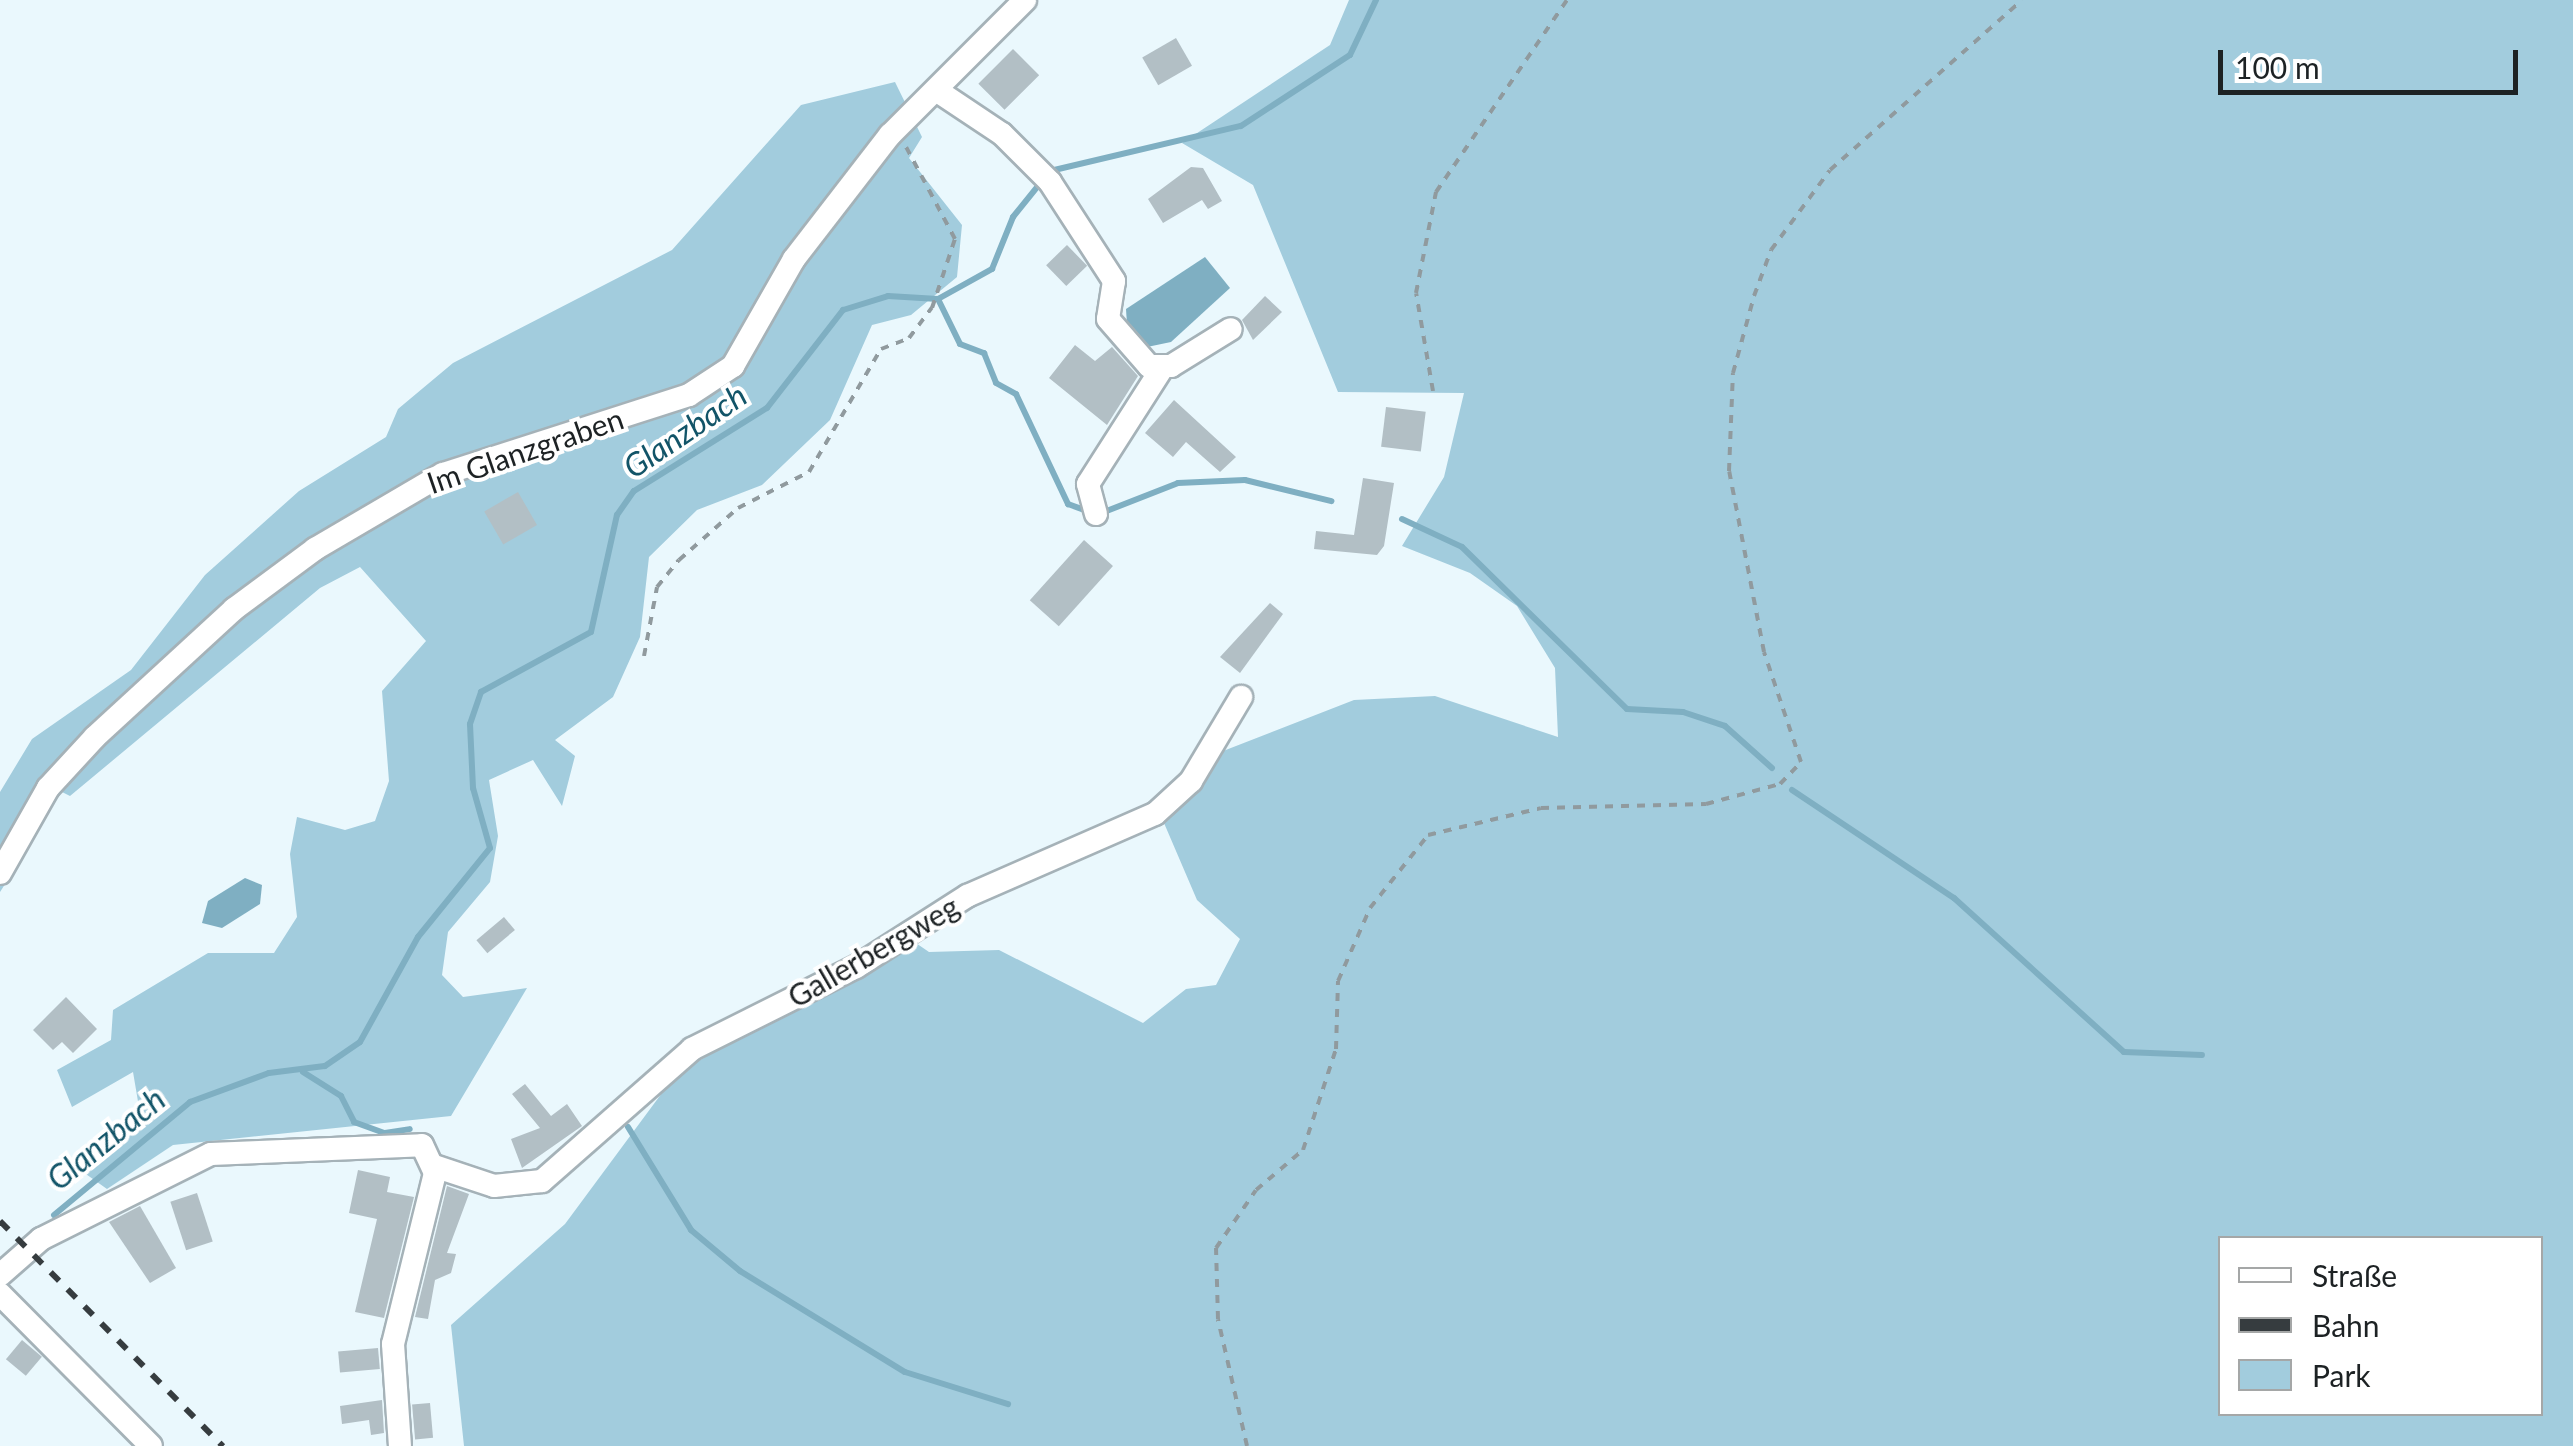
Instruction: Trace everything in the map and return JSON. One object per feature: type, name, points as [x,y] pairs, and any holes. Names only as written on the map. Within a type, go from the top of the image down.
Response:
[{"type":"street","name":"Im Glanzgraben","points":[[0,872],[48,788],[95,737],[234,609],[315,548],[443,474],[689,395],[733,366],[794,259],[894,131],[1025,0]]},
{"type":"street","points":[[936,90],[1041,174],[1114,281],[1110,322],[1162,370]]},
{"type":"street","points":[[1096,514],[1088,484],[1162,370],[1231,329]]},
{"type":"street","name":"Gallerbergweg","points":[[0,1275],[41,1239],[211,1154],[415,1142],[434,1166],[494,1186],[542,1181],[692,1049],[856,967],[967,896],[1155,814],[1191,781],[1240,698]]},
{"type":"street","points":[[400,1446],[393,1344],[434,1166]]},
{"type":"street","points":[[0,1294],[151,1446]]},
{"type":"path","points":[[1433,391],[1416,293],[1436,192],[1567,0]]},
{"type":"path","points":[[1247,1446],[1218,1319],[1216,1248],[1256,1190],[1303,1150],[1336,1049],[1338,980],[1370,908],[1428,835],[1541,808],[1706,804],[1780,784],[1800,762],[1764,652],[1728,471],[1733,374],[1754,296],[1772,250],[1830,170],[2022,0]]},
{"type":"path","points":[[644,656],[658,587],[679,560],[738,508],[809,472],[881,349],[909,338],[932,308],[955,239],[894,131]]},
{"type":"green space","points":[[1349,0],[2573,0],[2573,1446],[464,1446],[451,1325],[565,1224],[676,1074],[910,939],[929,952],[999,950],[1143,1023],[1186,989],[1216,985],[1240,939],[1197,900],[1161,816],[1218,753],[1354,700],[1435,696],[1558,737],[1555,668],[1517,606],[1470,573],[1402,546],[1444,477],[1464,393],[1338,392],[1253,185],[1182,143],[1330,45]]},
{"type":"green space","points":[[895,82],[922,137],[909,158],[962,225],[957,277],[911,315],[872,325],[830,420],[762,485],[697,510],[649,557],[640,637],[613,697],[555,740],[575,756],[562,806],[533,760],[489,780],[498,836],[490,882],[448,932],[442,975],[463,997],[527,988],[451,1116],[173,1145],[107,1189],[83,1172],[142,1125],[133,1072],[72,1107],[57,1070],[111,1040],[113,1010],[208,953],[274,953],[297,917],[290,854],[297,817],[345,830],[375,821],[389,781],[382,691],[426,641],[360,567],[320,588],[70,796],[40,781],[13,826],[36,836],[0,892],[0,792],[32,739],[131,670],[205,575],[299,491],[386,437],[398,409],[453,363],[672,250],[801,105]]},
{"type":"shaded area","points":[[1205,257],[1230,288],[1171,342],[1147,347],[1127,324],[1126,309]]},
{"type":"shaded area","points":[[245,878],[262,885],[260,904],[222,928],[202,923],[208,901]]},
{"type":"building","points":[[1176,38],[1192,66],[1158,85],[1142,58]]},
{"type":"building","points":[[1013,49],[1039,75],[1005,110],[978,84]]},
{"type":"building","points":[[1191,167],[1203,168],[1222,201],[1208,209],[1202,200],[1163,223],[1148,199]]},
{"type":"building","points":[[1067,245],[1087,266],[1066,286],[1046,265]]},
{"type":"building","points":[[1265,296],[1282,312],[1253,340],[1242,320]]},
{"type":"building","points":[[1075,345],[1095,361],[1112,347],[1138,376],[1107,425],[1049,378]]},
{"type":"building","points":[[1174,400],[1236,457],[1220,472],[1186,442],[1173,457],[1145,433]]},
{"type":"building","points":[[1386,407],[1426,412],[1421,452],[1381,447]]},
{"type":"building","points":[[1363,478],[1394,483],[1384,546],[1377,555],[1314,549],[1316,531],[1354,535]]},
{"type":"building","points":[[518,492],[537,525],[503,544],[484,511]]},
{"type":"building","points":[[1084,540],[1113,566],[1059,626],[1030,600]]},
{"type":"building","points":[[1270,603],[1283,614],[1240,673],[1220,657]]},
{"type":"building","points":[[504,917],[515,930],[487,953],[476,940]]},
{"type":"building","points":[[66,997],[97,1029],[73,1053],[62,1042],[53,1050],[33,1030]]},
{"type":"building","points":[[525,1084],[551,1116],[567,1104],[582,1126],[522,1168],[511,1139],[540,1128],[512,1094]]},
{"type":"building","points":[[358,1170],[390,1177],[387,1192],[414,1197],[384,1318],[355,1312],[377,1219],[349,1213]]},
{"type":"building","points":[[447,1186],[469,1194],[447,1253],[456,1254],[451,1273],[435,1280],[428,1319],[415,1317]]},
{"type":"building","points":[[197,1193],[213,1242],[186,1250],[170,1202]]},
{"type":"building","points":[[140,1206],[176,1268],[150,1283],[109,1222]]},
{"type":"building","points":[[22,1340],[42,1357],[26,1376],[6,1359]]},
{"type":"building","points":[[378,1348],[380,1369],[340,1372],[338,1351]]},
{"type":"building","points":[[382,1400],[384,1433],[371,1435],[369,1420],[342,1424],[340,1406]]},
{"type":"building","points":[[430,1403],[433,1438],[415,1439],[412,1405]]},
{"type":"waterway","name":"Glanzbach","points":[[54,1215],[190,1102],[269,1073],[325,1066],[360,1042],[418,937],[490,848],[473,788],[470,724],[481,692],[591,632],[617,515],[634,491],[767,408],[843,310],[888,296],[938,299],[992,269],[1013,217],[1050,171],[1241,126],[1350,55],[1376,0]]},
{"type":"waterway","points":[[938,299],[960,344],[984,353],[996,383],[1016,394],[1068,504],[1087,511]]},
{"type":"waterway","points":[[1104,512],[1178,483],[1245,480],[1331,501]]},
{"type":"waterway","points":[[1402,519],[1462,547],[1627,709],[1683,712],[1725,726],[1772,768]]},
{"type":"waterway","points":[[1792,790],[1954,898],[2124,1052],[2202,1055]]},
{"type":"waterway","points":[[303,1072],[341,1096],[354,1122],[385,1133],[410,1129]]},
{"type":"waterway","points":[[628,1127],[691,1230],[740,1271],[905,1372],[1008,1404]]},
{"type":"railway","points":[[0,1221],[223,1446]]}]
